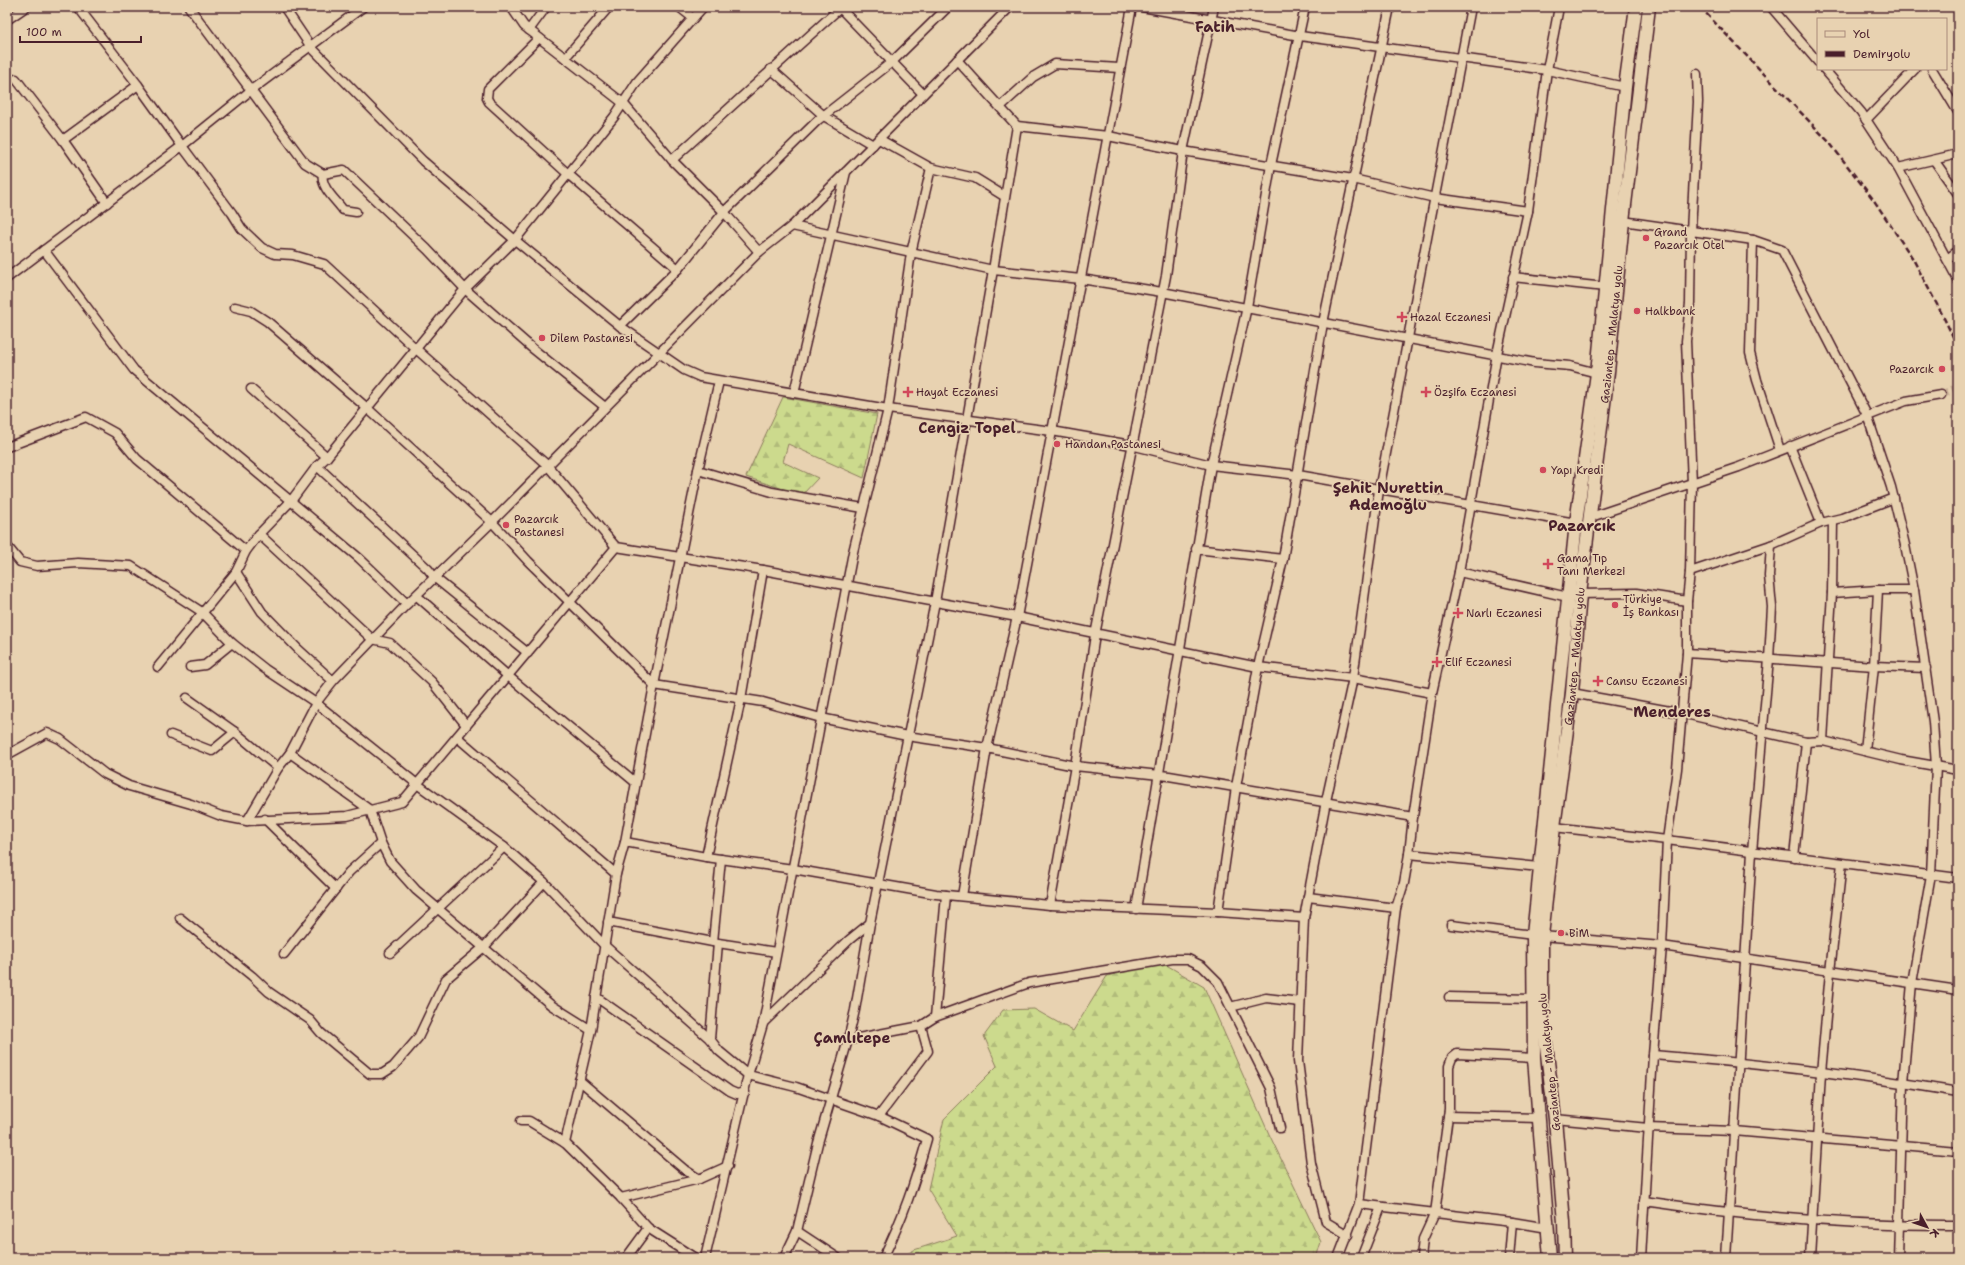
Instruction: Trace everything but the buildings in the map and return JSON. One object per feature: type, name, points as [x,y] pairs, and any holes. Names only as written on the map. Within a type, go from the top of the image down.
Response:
[{"type":"highway","name":"Gaziantep - Malatya yolu","points":[[1565,1258],[1564,1222],[1555,1119],[1542,1013],[1537,935],[1554,827],[1572,693],[1576,523],[1597,373],[1625,87],[1636,7]]},
{"type":"highway","name":"Gaziantep - Malatya yolu","points":[[1550,1258],[1534,1058],[1533,999],[1540,868],[1574,595],[1591,517],[1623,221],[1649,7]]},
{"type":"street","points":[[7,20],[26,7]]},
{"type":"street","points":[[78,7],[138,85],[242,229],[262,248],[275,254],[293,255],[324,264],[415,348],[547,465],[616,547],[763,570],[1017,617],[1095,635],[1258,668],[1353,678],[1432,693]]},
{"type":"street","points":[[189,7],[305,163],[323,174],[344,170],[427,249],[465,289],[532,348],[605,407]]},
{"type":"street","points":[[284,7],[311,47],[423,161],[515,240],[620,326],[684,370],[700,377],[888,409],[967,421],[1052,431],[1131,445],[1210,465],[1298,475],[1576,523]]},
{"type":"street","points":[[7,278],[182,146],[250,91],[363,7]]},
{"type":"street","points":[[511,7],[524,26],[623,103],[672,160],[724,212],[759,252]]},
{"type":"street","points":[[529,30],[546,7]]},
{"type":"street","points":[[565,58],[609,7]]},
{"type":"street","points":[[679,7],[693,18]]},
{"type":"street","points":[[158,667],[236,572],[246,551],[260,534],[291,501],[317,466],[465,289],[515,240],[623,103],[637,82],[703,7]]},
{"type":"street","points":[[672,160],[840,7],[923,94]]},
{"type":"street","points":[[620,326],[678,269],[724,212],[824,116],[892,62],[948,7]]},
{"type":"street","points":[[247,821],[278,768],[290,753],[316,703],[333,681],[372,639],[492,522],[759,252],[792,226],[1010,7]]},
{"type":"street","points":[[962,896],[987,748],[1017,617],[1132,7]]},
{"type":"street","points":[[1142,7],[1300,36],[1460,60],[1548,70],[1625,87]]},
{"type":"street","points":[[1050,905],[1075,766],[1095,635],[1162,292],[1183,151],[1214,7]]},
{"type":"street","points":[[1136,909],[1210,465],[1247,307],[1271,165],[1300,36],[1305,7]]},
{"type":"street","points":[[1218,912],[1236,787],[1258,668],[1283,559],[1323,323],[1390,7]]},
{"type":"street","points":[[1348,1235],[1326,1222],[1311,1163],[1298,1062],[1304,918],[1326,801],[1353,678],[1379,490],[1471,7]]},
{"type":"street","points":[[1338,1258],[1359,1204],[1396,908],[1404,883],[1409,854],[1413,817],[1432,693],[1459,572],[1497,354],[1528,211],[1548,70],[1560,7]]},
{"type":"street","points":[[1771,7],[1817,61]]},
{"type":"street","points":[[539,38],[488,89],[487,98],[489,102],[568,174],[678,269]]},
{"type":"street","points":[[957,60],[1016,126],[1108,136],[1183,151],[1353,180],[1435,198],[1528,211]]},
{"type":"street","points":[[1000,107],[1033,77],[1055,64],[1120,68]]},
{"type":"street","points":[[771,69],[824,116],[931,168],[975,178],[1004,196]]},
{"type":"street","points":[[1828,70],[1866,120],[1898,168],[1958,280]]},
{"type":"street","points":[[1866,120],[1914,70]]},
{"type":"street","points":[[1933,70],[1958,112]]},
{"type":"street","points":[[1640,1258],[1653,1055],[1662,946],[1667,840],[1677,769],[1687,653],[1687,601],[1690,572],[1692,483],[1686,341],[1690,303],[1691,231],[1698,102],[1697,74]]},
{"type":"street","points":[[16,79],[63,140],[107,203]]},
{"type":"street","points":[[63,140],[138,85]]},
{"type":"street","points":[[784,1258],[797,1231],[830,1099],[848,1040],[907,736],[935,602],[993,270],[1016,126]]},
{"type":"street","points":[[1898,168],[1958,154]]},
{"type":"street","points":[[1934,160],[1958,194]]},
{"type":"street","points":[[705,1258],[728,1166],[748,1075],[763,1024],[776,952],[794,869],[821,718],[847,586],[863,508],[888,409],[911,253],[931,168]]},
{"type":"street","points":[[794,393],[846,171]]},
{"type":"street","points":[[323,174],[322,180],[325,187],[343,210],[356,212]]},
{"type":"street","points":[[1623,221],[1753,240],[1782,250],[1867,415],[1894,498],[1914,590],[1933,722],[1936,766],[1931,874],[1912,983],[1903,1083],[1898,1258]]},
{"type":"street","points":[[792,226],[832,233],[911,253],[993,270],[1081,278],[1247,307],[1323,323],[1497,354],[1535,363],[1570,366],[1597,373]]},
{"type":"street","points":[[1753,240],[1750,353],[1757,380],[1780,450]]},
{"type":"street","points":[[44,250],[134,370],[359,558],[407,604]]},
{"type":"street","points":[[1947,259],[1958,252]]},
{"type":"street","points":[[1513,277],[1605,287]]},
{"type":"street","points":[[234,307],[251,311],[268,322],[367,408],[492,522],[528,561],[654,685],[763,702],[821,718],[907,736],[987,748],[1075,766],[1158,775],[1326,801],[1413,817]]},
{"type":"street","points":[[565,1143],[590,1030],[616,874],[625,842],[654,685],[698,470],[719,381]]},
{"type":"street","points":[[251,389],[326,457]]},
{"type":"street","points":[[1591,517],[1692,483],[1906,400],[1941,395]]},
{"type":"street","points":[[7,447],[86,417],[115,433],[137,459],[246,551]]},
{"type":"street","points":[[1790,446],[1821,523]]},
{"type":"street","points":[[317,466],[428,569],[435,578],[528,653]]},
{"type":"street","points":[[698,470],[772,492],[863,508]]},
{"type":"street","points":[[1690,572],[1771,545],[1821,523],[1833,521],[1894,498]]},
{"type":"street","points":[[1822,741],[1832,593],[1833,521]]},
{"type":"street","points":[[260,534],[372,639],[390,643],[432,682],[466,725]]},
{"type":"street","points":[[1726,1258],[1752,852],[1769,659],[1772,607],[1770,576],[1771,545]]},
{"type":"street","points":[[7,546],[20,562],[37,566],[78,563],[131,566],[202,612],[232,643],[266,669],[316,703],[417,784],[504,847],[544,882],[604,945],[710,1039],[719,1051],[748,1075],[796,1087],[879,1116],[927,1139],[913,1190],[898,1227],[883,1258]]},
{"type":"street","points":[[7,755],[48,733],[60,739],[105,774],[129,786],[191,804],[221,816],[247,821],[347,816],[402,802],[528,653],[569,601],[616,547]]},
{"type":"street","points":[[1196,549],[1283,559]]},
{"type":"street","points":[[706,858],[741,699],[763,570]]},
{"type":"street","points":[[236,572],[262,612],[298,649],[333,681]]},
{"type":"street","points":[[1459,572],[1574,595],[1636,593],[1687,601]]},
{"type":"street","points":[[1832,593],[1878,590],[1914,590]]},
{"type":"street","points":[[1865,751],[1874,666],[1878,590]]},
{"type":"street","points":[[417,596],[508,676],[635,782]]},
{"type":"street","points":[[190,667],[205,665],[232,643]]},
{"type":"street","points":[[1687,653],[1874,666],[1926,668]]},
{"type":"street","points":[[1572,693],[1681,713],[1806,742],[1822,741],[1901,760],[1958,770]]},
{"type":"street","points":[[187,698],[235,732],[278,768]]},
{"type":"street","points":[[171,736],[212,751],[235,732]]},
{"type":"street","points":[[457,737],[616,874]]},
{"type":"street","points":[[1794,857],[1806,742]]},
{"type":"street","points":[[290,753],[370,810],[381,843],[390,861],[416,890],[439,908],[551,1005],[590,1030]]},
{"type":"street","points":[[265,819],[336,889]]},
{"type":"street","points":[[1554,827],[1667,840],[1958,878]]},
{"type":"street","points":[[625,842],[706,858],[794,869],[879,885],[946,895],[1050,905],[1218,912],[1304,918]]},
{"type":"street","points":[[284,954],[349,872],[381,843]]},
{"type":"street","points":[[390,953],[504,847]]},
{"type":"street","points":[[1409,854],[1540,868]]},
{"type":"street","points":[[710,1039],[721,859]]},
{"type":"street","points":[[1810,1258],[1821,1072],[1842,863]]},
{"type":"street","points":[[180,918],[252,976],[269,992],[310,1020],[321,1033],[370,1074],[382,1074],[393,1067],[418,1038],[446,979],[484,947],[544,882]]},
{"type":"street","points":[[935,1017],[946,895]]},
{"type":"street","points":[[1308,897],[1396,908]]},
{"type":"street","points":[[608,922],[715,943],[776,952]]},
{"type":"street","points":[[763,1024],[849,940],[870,923]]},
{"type":"street","points":[[1451,925],[1537,935],[1662,946],[1958,990]]},
{"type":"street","points":[[848,1040],[921,1026],[935,1017],[1029,983],[1172,959],[1188,959],[1202,966],[1218,982],[1270,1088],[1280,1128]]},
{"type":"street","points":[[596,997],[730,1091],[738,1094],[745,1092]]},
{"type":"street","points":[[1449,997],[1533,999]]},
{"type":"street","points":[[1230,1007],[1266,998],[1300,1002]]},
{"type":"street","points":[[879,1116],[928,1051],[921,1026]]},
{"type":"street","points":[[1421,1258],[1423,1239],[1435,1213],[1448,1116],[1449,1066],[1452,1058],[1457,1054],[1534,1058]]},
{"type":"street","points":[[1653,1055],[1739,1062],[1903,1083],[1958,1092]]},
{"type":"street","points":[[579,1080],[685,1170],[699,1179]]},
{"type":"street","points":[[1448,1116],[1539,1118]]},
{"type":"street","points":[[1555,1119],[1648,1128],[1734,1131],[1958,1151]]},
{"type":"street","points":[[521,1121],[529,1121],[565,1143],[621,1198],[648,1228],[695,1258]]},
{"type":"street","points":[[621,1198],[699,1179],[728,1166]]},
{"type":"street","points":[[1644,1201],[1730,1214],[1812,1222],[1898,1226],[1958,1225]]},
{"type":"street","points":[[1359,1204],[1512,1222],[1548,1228]]},
{"type":"street","points":[[1361,1258],[1381,1207]]},
{"type":"street","points":[[1509,1258],[1512,1222]]},
{"type":"street","points":[[626,1258],[648,1228]]},
{"type":"street","points":[[797,1231],[838,1258]]},
{"type":"green space","points":[[783,397],[877,414],[864,478],[788,444],[783,462],[818,478],[802,495],[746,477]]},
{"type":"green space","points":[[1163,963],[1204,987],[1269,1134],[1321,1242],[1316,1258],[900,1258],[914,1250],[957,1236],[928,1189],[944,1119],[997,1066],[984,1036],[1003,1010],[1034,1009],[1073,1031],[1107,976]]},
{"type":"tunnel","points":[[1941,395],[1958,387]]},
{"type":"railway","points":[[1700,7],[1829,142],[1873,199],[1913,259],[1958,347]]},
{"type":"place","name":"Grand Pazarcık Otel","points":[[1646,238]]},
{"type":"place","name":"Halkbank","points":[[1637,311]]},
{"type":"place","name":"Hazal Eczanesi","points":[[1402,317]]},
{"type":"place","name":"Dilem Pastanesi","points":[[542,338]]},
{"type":"place","name":"Pazarcık","points":[[1942,369]]},
{"type":"place","name":"Hayat Eczanesi","points":[[908,392]]},
{"type":"place","name":"Özşifa Eczanesi","points":[[1426,392]]},
{"type":"place","name":"Handan Pastanesi","points":[[1057,444]]},
{"type":"place","name":"Yapı Kredi","points":[[1543,470]]},
{"type":"place","name":"Pazarcık Pastanesi","points":[[506,525]]},
{"type":"place","name":"Gama Tıp Tanı Merkezi","points":[[1548,564]]},
{"type":"place","name":"Türkiye İş Bankası","points":[[1615,605]]},
{"type":"place","name":"Narlı Eczanesi","points":[[1458,613]]},
{"type":"place","name":"Elif Eczanesi","points":[[1437,662]]},
{"type":"place","name":"Cansu Eczanesi","points":[[1598,681]]},
{"type":"place","name":"BiM","points":[[1561,933]]},
{"type":"district","name":"Fatih","points":[[1215,27]]},
{"type":"district","name":"Cengiz Topel","points":[[967,428]]},
{"type":"district","name":"Şehit Nurettin Ademoğlu","points":[[1388,496]]},
{"type":"district","name":"Pazarcık","points":[[1582,526]]},
{"type":"district","name":"Menderes","points":[[1672,712]]},
{"type":"district","name":"Çamlıtepe","points":[[852,1038]]}]
